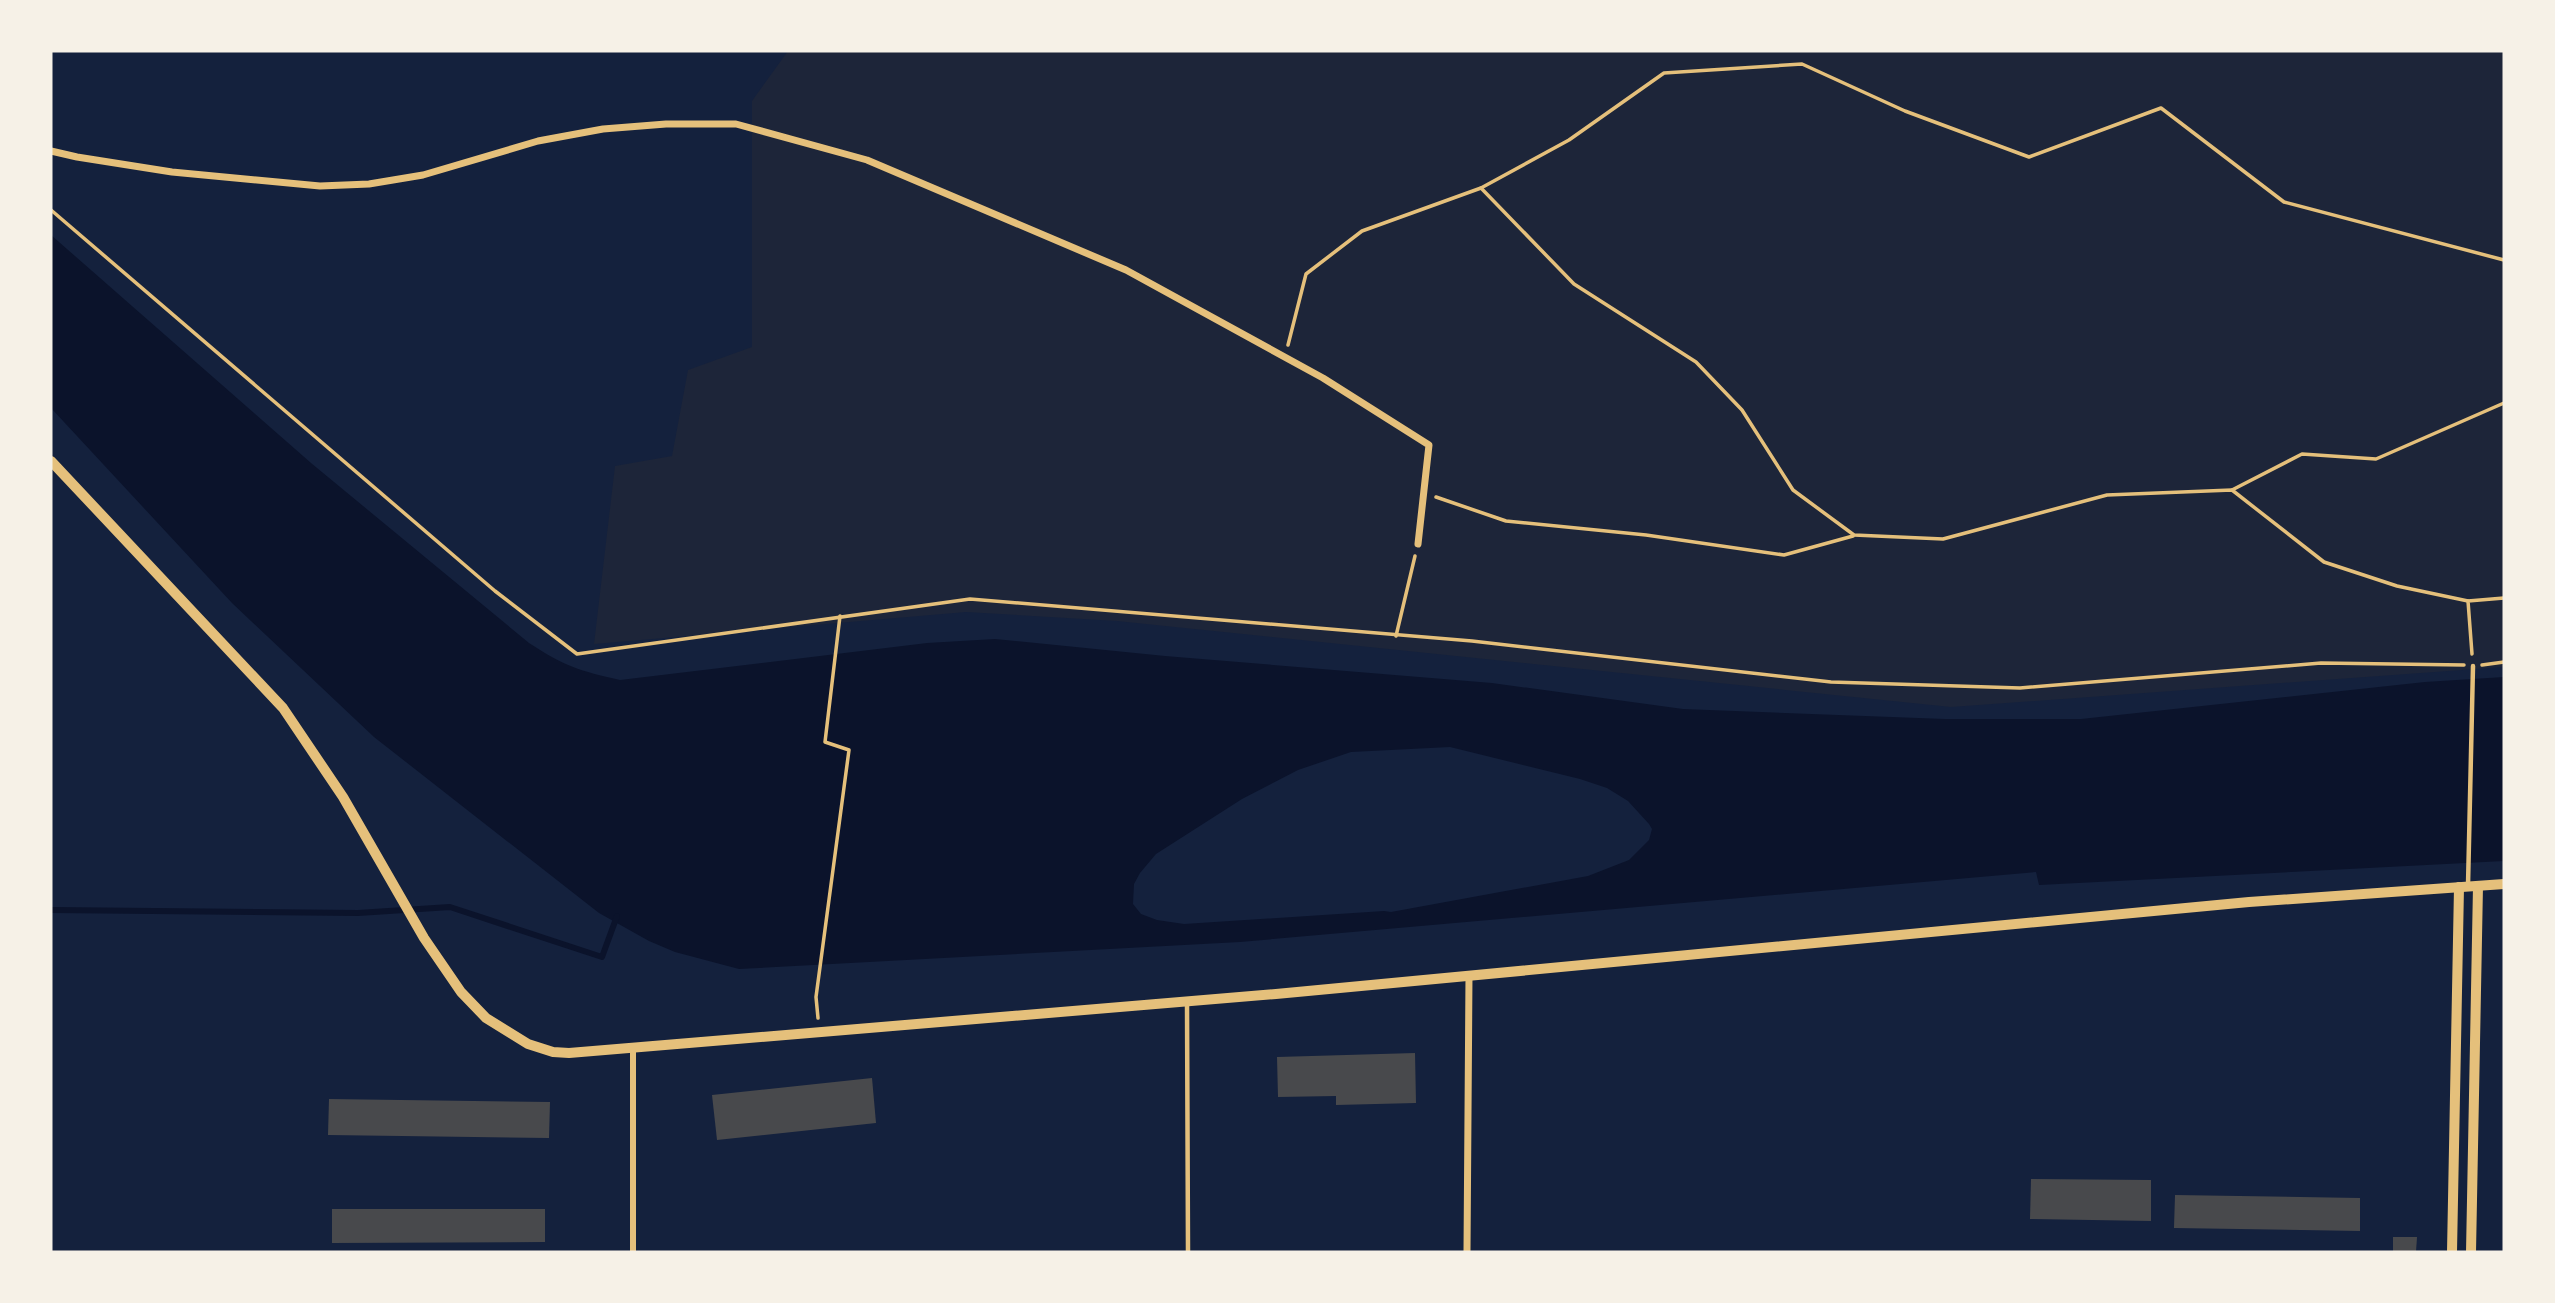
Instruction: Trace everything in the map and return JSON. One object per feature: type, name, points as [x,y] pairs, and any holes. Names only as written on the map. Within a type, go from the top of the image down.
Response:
[{"type":"street","points":[[51,150],[77,157],[172,172],[320,186],[369,184],[422,175],[538,141],[603,129],[666,124],[736,124],[867,160],[1126,270],[1285,358],[1429,445],[1418,544]]},
{"type":"street","points":[[51,461],[283,708],[323,765],[424,938],[461,992],[500,1028],[528,1044],[553,1052],[633,1048],[1187,1002],[2236,904],[2504,884]]},
{"type":"street","points":[[2452,1252],[2468,887]]},
{"type":"street","points":[[2468,887],[2471,1252]]},
{"type":"street","points":[[1467,1252],[1469,976]]},
{"type":"street","points":[[633,1048],[633,1252]]},
{"type":"lane","points":[[2468,887],[2473,666]]},
{"type":"lane","points":[[1187,1002],[1188,1252]]},
{"type":"path","points":[[1285,358],[1306,274],[1362,231],[1481,188],[1569,140],[1664,73],[1802,64],[1905,111],[2029,157],[2161,108],[2284,202],[2504,260]]},
{"type":"path","points":[[1481,188],[1574,284],[1696,362],[1742,410],[1793,490],[1854,536]]},
{"type":"path","points":[[51,210],[495,591],[578,654],[970,600],[1472,641],[1831,682],[2020,688],[2321,663],[2473,666],[2504,662]]},
{"type":"path","points":[[1424,493],[1506,521],[1646,535],[1784,555],[1854,536],[1943,538],[2107,495],[2232,490],[2302,454],[2376,459],[2504,403]]},
{"type":"path","points":[[2232,490],[2324,562],[2396,586],[2468,601],[2504,598]]},
{"type":"path","points":[[1395,636],[1418,544]]},
{"type":"path","points":[[2468,601],[2473,666]]},
{"type":"path","points":[[819,1032],[816,997],[849,750],[825,742],[840,616]]},
{"type":"shaded area","points":[[788,51],[2504,51],[2504,667],[1951,707],[1117,621],[966,612],[594,644],[615,466],[672,456],[688,370],[752,347],[752,101]]},
{"type":"shaded area","points":[[51,235],[311,463],[529,643],[573,667],[620,680],[927,643],[995,639],[1492,683],[1683,709],[1945,719],[2081,719],[2425,682],[2504,677],[2504,861],[2039,885],[2036,872],[1240,942],[739,969],[675,952],[599,913],[374,737],[232,603],[51,408]],"holes":[[[1450,747],[1607,788],[1628,801],[1652,829],[1649,840],[1629,860],[1588,876],[1391,912],[1184,924],[1157,920],[1141,914],[1133,904],[1134,884],[1156,854],[1242,799],[1298,770],[1351,752]]]},
{"type":"building","points":[[1415,1053],[1416,1103],[1336,1105],[1336,1096],[1278,1097],[1277,1057]]},
{"type":"building","points":[[872,1078],[876,1123],[717,1140],[712,1095]]},
{"type":"building","points":[[329,1099],[550,1102],[549,1138],[328,1135]]},
{"type":"building","points":[[2031,1179],[2151,1180],[2151,1221],[2030,1219]]},
{"type":"building","points":[[2175,1195],[2360,1198],[2360,1231],[2174,1228]]},
{"type":"building","points":[[332,1209],[545,1209],[545,1242],[332,1243]]},
{"type":"building","points":[[2393,1237],[2417,1237],[2416,1252],[2393,1252]]},
{"type":"waterway","points":[[51,910],[358,913],[450,907],[602,957],[617,916]]}]
